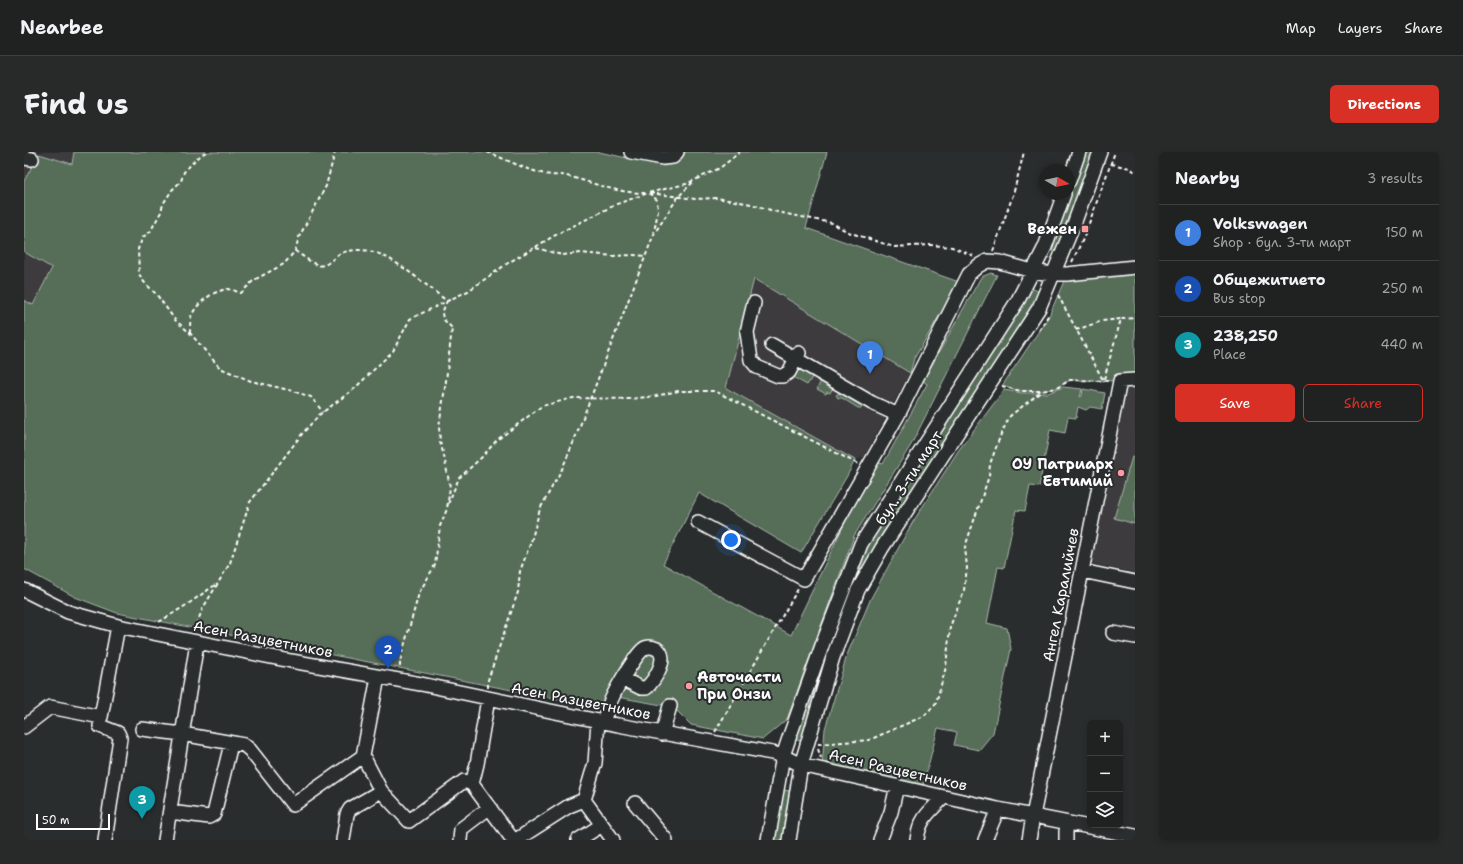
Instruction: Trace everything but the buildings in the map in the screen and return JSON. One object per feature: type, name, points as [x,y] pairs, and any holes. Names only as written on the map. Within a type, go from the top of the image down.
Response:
[{"type":"street","points":[[631,152],[663,158],[673,157],[677,152]]},
{"type":"street","points":[[1075,164],[1079,152]]},
{"type":"street","name":"бул. 3-ти март","points":[[789,840],[801,764],[833,657],[858,590],[882,548],[1039,308],[1074,224],[1100,152]]},
{"type":"street","name":"бул. 3-ти март","points":[[768,840],[783,756],[824,640],[861,544],[1018,300],[1045,247],[1062,200]]},
{"type":"street","points":[[698,522],[804,579],[898,415],[969,274],[978,266],[987,261],[1000,262],[1032,271],[1052,274],[1067,274],[1135,266]]},
{"type":"street","points":[[754,303],[747,332],[751,360],[757,367],[778,376],[783,376],[789,372],[797,356]]},
{"type":"street","points":[[772,345],[797,356],[872,403],[898,415]]},
{"type":"street","points":[[1120,381],[1135,380]]},
{"type":"street","name":"Ангел Каралийчев","points":[[1029,840],[1120,381]]},
{"type":"street","points":[[1082,571],[1135,582]]},
{"type":"street","name":"Асен Разцветников","points":[[24,590],[68,612],[142,632],[399,681],[662,734],[783,756],[801,764],[819,769],[998,809],[1135,836]]},
{"type":"street","points":[[24,728],[50,707],[101,717],[118,626]]},
{"type":"street","points":[[1113,633],[1135,637]]},
{"type":"street","points":[[165,840],[182,734],[194,642]]},
{"type":"street","points":[[378,677],[363,756],[381,791],[408,821],[464,781],[472,784],[515,840],[569,806],[584,800]]},
{"type":"street","points":[[584,800],[595,763],[600,721],[623,678]]},
{"type":"street","points":[[472,784],[477,764],[488,699]]},
{"type":"street","points":[[662,734],[670,706]]},
{"type":"street","points":[[100,726],[118,733],[120,738],[105,840]]},
{"type":"street","points":[[142,729],[182,734],[231,744],[244,745],[250,750],[293,805],[363,756]]},
{"type":"street","points":[[170,812],[209,817],[214,814],[231,744]]},
{"type":"street","points":[[880,840],[891,812],[897,786]]},
{"type":"street","points":[[343,840],[347,814],[350,809],[381,791]]},
{"type":"street","points":[[917,840],[921,821],[926,813],[944,797]]},
{"type":"street","points":[[584,800],[613,840]]},
{"type":"street","points":[[635,803],[666,840]]},
{"type":"street","points":[[460,840],[461,829],[490,807]]},
{"type":"street","points":[[985,840],[998,809]]},
{"type":"street","points":[[1066,840],[1068,823]]},
{"type":"street","points":[[578,840],[602,825]]},
{"type":"path","points":[[206,152],[196,159],[184,172],[182,181],[172,190],[163,204],[161,212],[150,232],[143,237],[138,249],[139,274],[144,282],[157,295],[175,320],[190,333],[220,368],[251,381],[293,390],[311,397],[323,412]]},
{"type":"path","points":[[190,333],[191,316],[200,303],[209,296],[220,291],[230,289],[241,293],[254,280],[284,264],[295,251],[299,237],[326,186],[335,152]]},
{"type":"path","points":[[487,152],[530,169],[552,175],[565,175],[628,193],[648,192],[686,184],[720,168],[740,152]]},
{"type":"path","points":[[194,642],[203,608],[230,563],[250,502],[302,434],[323,412],[354,389],[393,351],[410,319],[468,291],[508,263],[559,233],[617,204],[648,192],[695,199],[717,198],[751,204],[777,212],[832,223],[848,232],[894,247],[931,245],[952,247],[987,261],[995,246],[1013,195],[1024,152]]},
{"type":"path","points":[[1067,274],[1084,237],[1115,152]]},
{"type":"path","points":[[1111,164],[1130,168],[1135,172]]},
{"type":"path","points":[[654,234],[678,197],[697,179]]},
{"type":"path","points":[[488,699],[488,680],[518,592],[520,571],[531,542],[540,509],[562,469],[654,234],[658,211],[657,200],[648,192]]},
{"type":"path","points":[[535,248],[562,255],[581,253],[613,256],[646,256]]},
{"type":"path","points":[[295,251],[318,266],[326,265],[341,253],[369,250],[381,254],[447,301]]},
{"type":"path","points":[[1056,299],[1058,294],[1103,380]]},
{"type":"path","points":[[447,301],[442,313],[442,319],[452,328],[439,427],[440,442],[450,487],[447,509]]},
{"type":"path","points":[[1036,335],[1051,310]]},
{"type":"path","points":[[1076,330],[1102,321],[1135,318]]},
{"type":"path","points":[[1103,380],[1121,319]]},
{"type":"path","points":[[1004,384],[1001,388],[1020,391],[1042,391],[1057,388],[1070,380],[1120,381]]},
{"type":"path","points":[[399,681],[400,661],[419,593],[435,565],[440,526],[459,478],[503,435],[542,406],[573,398],[630,399],[656,396],[678,391],[715,391],[840,454],[866,469]]},
{"type":"path","points":[[816,745],[831,742],[869,740],[924,716],[936,703],[946,667],[950,627],[964,590],[967,568],[965,547],[989,476],[990,464],[1001,434],[1010,416],[1042,391]]},
{"type":"path","points":[[709,742],[804,579]]},
{"type":"path","points":[[142,632],[188,604],[217,584]]},
{"type":"path","points":[[819,737],[816,745],[821,759],[819,769]]},
{"type":"shaded area","points":[[24,152],[74,152],[73,164],[39,154],[24,181]]},
{"type":"shaded area","points":[[24,252],[52,268],[33,305],[24,300]]},
{"type":"shaded area","points":[[754,279],[910,373],[864,457],[855,460],[726,388]]},
{"type":"shaded area","name":"ОУ Патриарх Евтимий","points":[[1126,383],[1135,383],[1135,573],[1089,563]]},
{"type":"green space","points":[[74,152],[599,152],[664,166],[678,161],[685,152],[827,152],[806,228],[959,282],[914,359],[910,373],[754,279],[726,388],[855,460],[801,553],[699,493],[663,564],[791,635],[863,485],[876,462],[883,464],[927,384],[923,381],[981,277],[991,273],[997,275],[911,445],[854,536],[787,719],[763,739],[691,725],[673,707],[606,695],[599,707],[117,613],[75,597],[24,569],[24,300],[33,305],[52,268],[24,252],[24,181],[39,154],[72,164]]},
{"type":"green space","points":[[1079,152],[1100,152],[1060,254],[1045,247],[1066,200],[1075,200],[1075,164]]},
{"type":"green space","points":[[1135,268],[1135,380],[1070,380],[1057,388],[1042,391],[1020,391],[1002,386],[1049,316],[1067,274]]},
{"type":"green space","points":[[1025,285],[1044,294],[858,590],[808,743],[789,738],[861,544]]},
{"type":"green space","points":[[796,365],[813,376],[807,385],[791,376]]},
{"type":"green space","points":[[822,379],[835,384],[830,393],[827,392],[826,394],[817,389]]},
{"type":"green space","points":[[1063,387],[1082,389],[1080,397],[1082,396],[1083,389],[1105,393],[1102,409],[1090,407],[1086,410],[1078,407],[1076,418],[1068,417],[1065,433],[1050,430],[1039,487],[1030,486],[1025,511],[1016,510],[1004,568],[998,567],[987,623],[1007,628],[1011,649],[993,733],[979,750],[954,745],[957,732],[938,728],[923,786],[822,766],[825,729],[847,655],[871,598],[911,525],[958,451],[1004,390],[1022,393],[1048,393]]},
{"type":"green space","points":[[846,389],[862,405],[861,408],[858,408],[842,398],[838,398],[836,395]]},
{"type":"green space","points":[[1132,457],[1135,458],[1135,524],[1114,518]]},
{"type":"green space","points":[[777,789],[797,792],[789,840],[768,840]]},
{"type":"place","name":"Вежен","points":[[1085,229]]},
{"type":"place","name":"Volkswagen","points":[[870,374]]},
{"type":"place","name":"ОУ Патриарх Евтимий","points":[[1121,473]]},
{"type":"place","name":"Общежитието","points":[[388,669]]},
{"type":"place","name":"Авточасти При Онзи","points":[[689,686]]},
{"type":"place","name":"238,250","points":[[142,819]]}]
